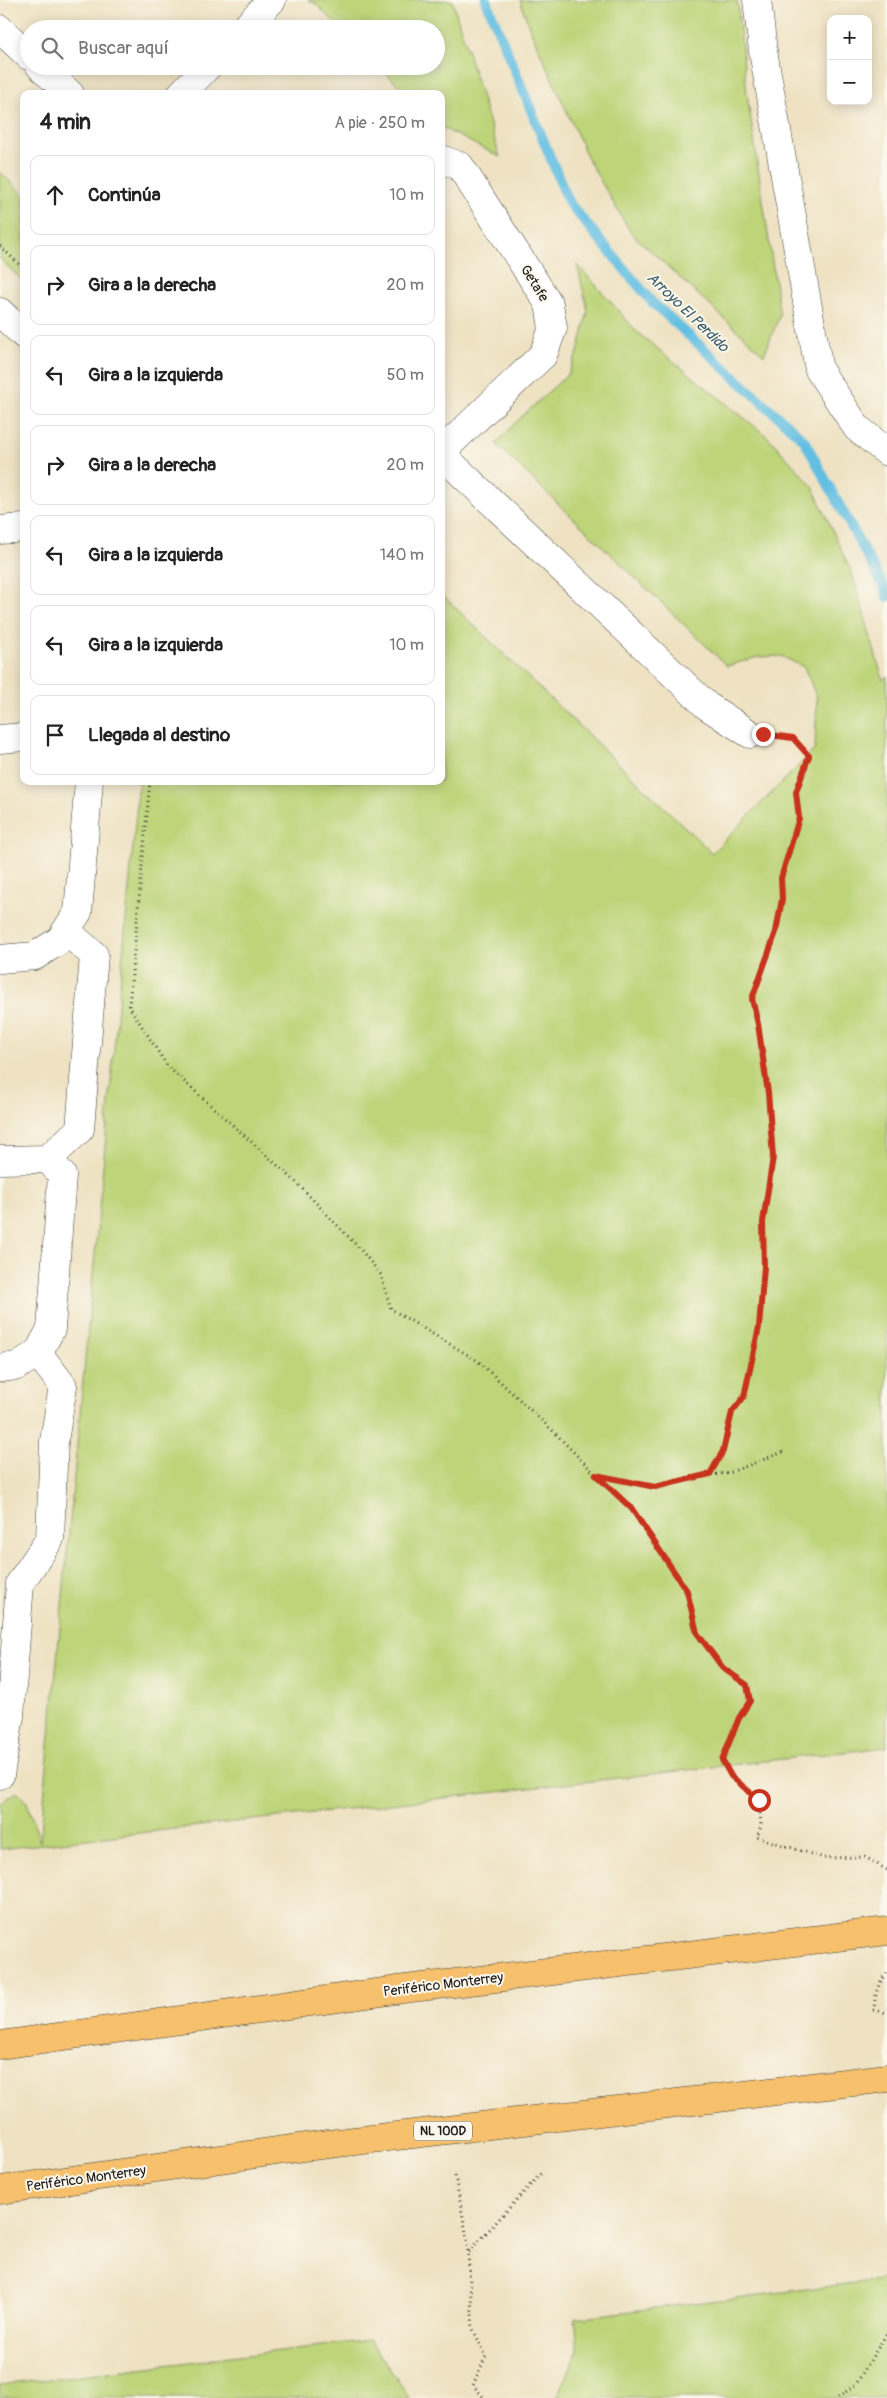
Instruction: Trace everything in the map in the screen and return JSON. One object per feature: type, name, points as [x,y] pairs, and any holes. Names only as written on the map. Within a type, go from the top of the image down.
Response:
[{"type":"highway","name":"Periférico Monterrey","points":[[0,2045],[404,1989],[875,1933]]},
{"type":"highway","name":"Periférico Monterrey","points":[[0,2190],[322,2145],[887,2078]]},
{"type":"street","points":[[253,20],[272,0]]},
{"type":"street","points":[[757,0],[763,52],[818,370],[857,428],[887,452]]},
{"type":"street","points":[[0,29],[20,48]]},
{"type":"street","points":[[50,75],[66,90]]},
{"type":"street","points":[[185,90],[199,75]]},
{"type":"street","name":"Getafe","points":[[445,160],[460,166],[549,304],[553,328],[543,355],[445,449]]},
{"type":"street","points":[[0,312],[20,331]]},
{"type":"street","points":[[445,457],[707,706],[750,734]]},
{"type":"street","points":[[0,530],[20,528]]},
{"type":"street","points":[[0,739],[20,737]]},
{"type":"street","points":[[0,960],[35,956],[60,940],[78,912],[89,785]]},
{"type":"street","points":[[4,1159],[48,1160],[80,1129],[89,1037],[94,955],[66,931]]},
{"type":"street","points":[[0,1368],[17,1366],[38,1353],[51,1329],[62,1175],[48,1160]]},
{"type":"street","points":[[0,1775],[10,1716],[10,1582],[50,1540],[54,1440],[63,1386],[38,1353]]},
{"type":"path","points":[[0,246],[20,265]]},
{"type":"path","points":[[710,1474],[723,1451],[732,1412],[744,1397],[759,1327],[764,1267],[763,1222],[773,1157],[768,1093],[758,1024],[752,999],[776,932],[782,899],[781,878],[799,818],[796,792],[809,756],[793,738],[750,734]]},
{"type":"path","points":[[150,785],[129,1006],[168,1068],[295,1181],[361,1250],[381,1275],[391,1309],[478,1361],[632,1509],[687,1591],[697,1633],[723,1668],[747,1685],[750,1701],[739,1718],[722,1760],[731,1776],[759,1800],[761,1826],[757,1837],[824,1858],[865,1857],[887,1870]]},
{"type":"path","points":[[596,1475],[655,1487],[710,1474],[731,1472],[786,1452]]},
{"type":"path","points":[[887,1973],[881,1980],[875,1995],[874,2010],[887,2013]]},
{"type":"path","points":[[468,2253],[543,2172]]},
{"type":"path","points":[[455,2176],[468,2253],[473,2329],[486,2356],[473,2385],[484,2398]]},
{"type":"path","points":[[838,2398],[856,2384],[887,2334]]},
{"type":"green space","points":[[308,0],[452,0],[500,157],[445,129],[445,90],[403,90],[388,75],[445,75],[445,20],[332,20],[317,5]]},
{"type":"green space","points":[[520,0],[737,0],[747,93],[780,315],[764,355],[631,233],[589,161],[529,27]]},
{"type":"green space","points":[[0,172],[20,191],[20,278],[0,259]]},
{"type":"green space","points":[[577,264],[638,333],[768,437],[813,487],[853,576],[883,680],[887,676],[887,1747],[0,1849],[0,1803],[17,1792],[27,1802],[40,1842],[139,785],[445,785],[445,598],[712,853],[815,749],[817,698],[804,667],[781,656],[758,657],[727,666],[496,444],[517,421],[568,374],[578,352],[588,311]]},
{"type":"green space","points":[[887,2279],[887,2398],[556,2398],[578,2350],[575,2318]]},
{"type":"green space","points":[[370,2340],[410,2398],[0,2398],[0,2385]]},
{"type":"waterway","name":"Arroyo El Perdido","points":[[486,0],[569,203],[652,302],[804,440],[885,589],[887,597]]},
{"type":"route","points":[[759,1800],[731,1776],[722,1760],[739,1718],[750,1701],[747,1685],[723,1668],[697,1633],[687,1591],[632,1509],[596,1475],[655,1487],[710,1474],[723,1451],[732,1412],[744,1397],[747,1375],[759,1327],[764,1267],[763,1222],[773,1157],[768,1093],[760,1053],[758,1024],[752,999],[762,966],[776,932],[782,899],[781,878],[799,818],[796,792],[809,756],[793,738],[763,734]]}]
